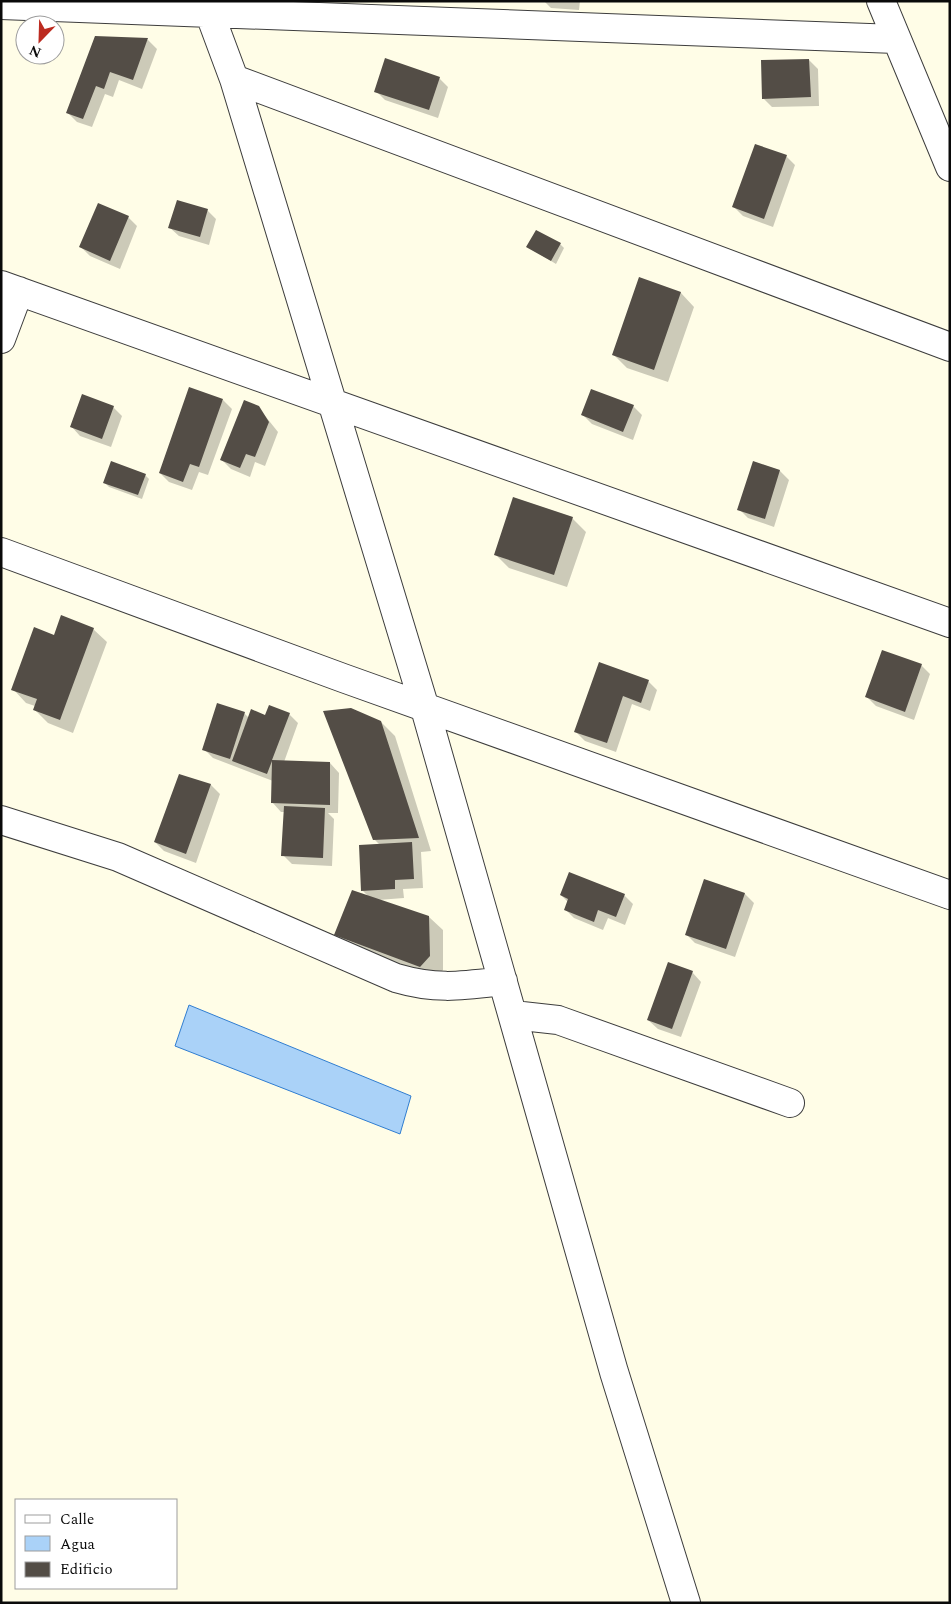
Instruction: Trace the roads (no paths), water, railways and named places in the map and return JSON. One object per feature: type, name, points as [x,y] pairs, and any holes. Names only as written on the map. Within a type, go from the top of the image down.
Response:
[{"type":"street","points":[[881,1],[950,167]]},
{"type":"street","points":[[1,5],[207,8],[896,39]]},
{"type":"street","points":[[207,8],[234,79],[424,705],[614,1372],[686,1603]]},
{"type":"street","points":[[234,79],[950,347]]},
{"type":"street","points":[[1,339],[10,288],[950,623]]},
{"type":"street","points":[[1,552],[343,678],[424,705],[950,895]]},
{"type":"street","points":[[1,820],[118,857],[396,978],[422,986],[454,988],[503,980]]},
{"type":"street","points":[[513,1015],[558,1020],[790,1102]]},
{"type":"water","points":[[189,1005],[411,1096],[400,1134],[175,1046]]}]
